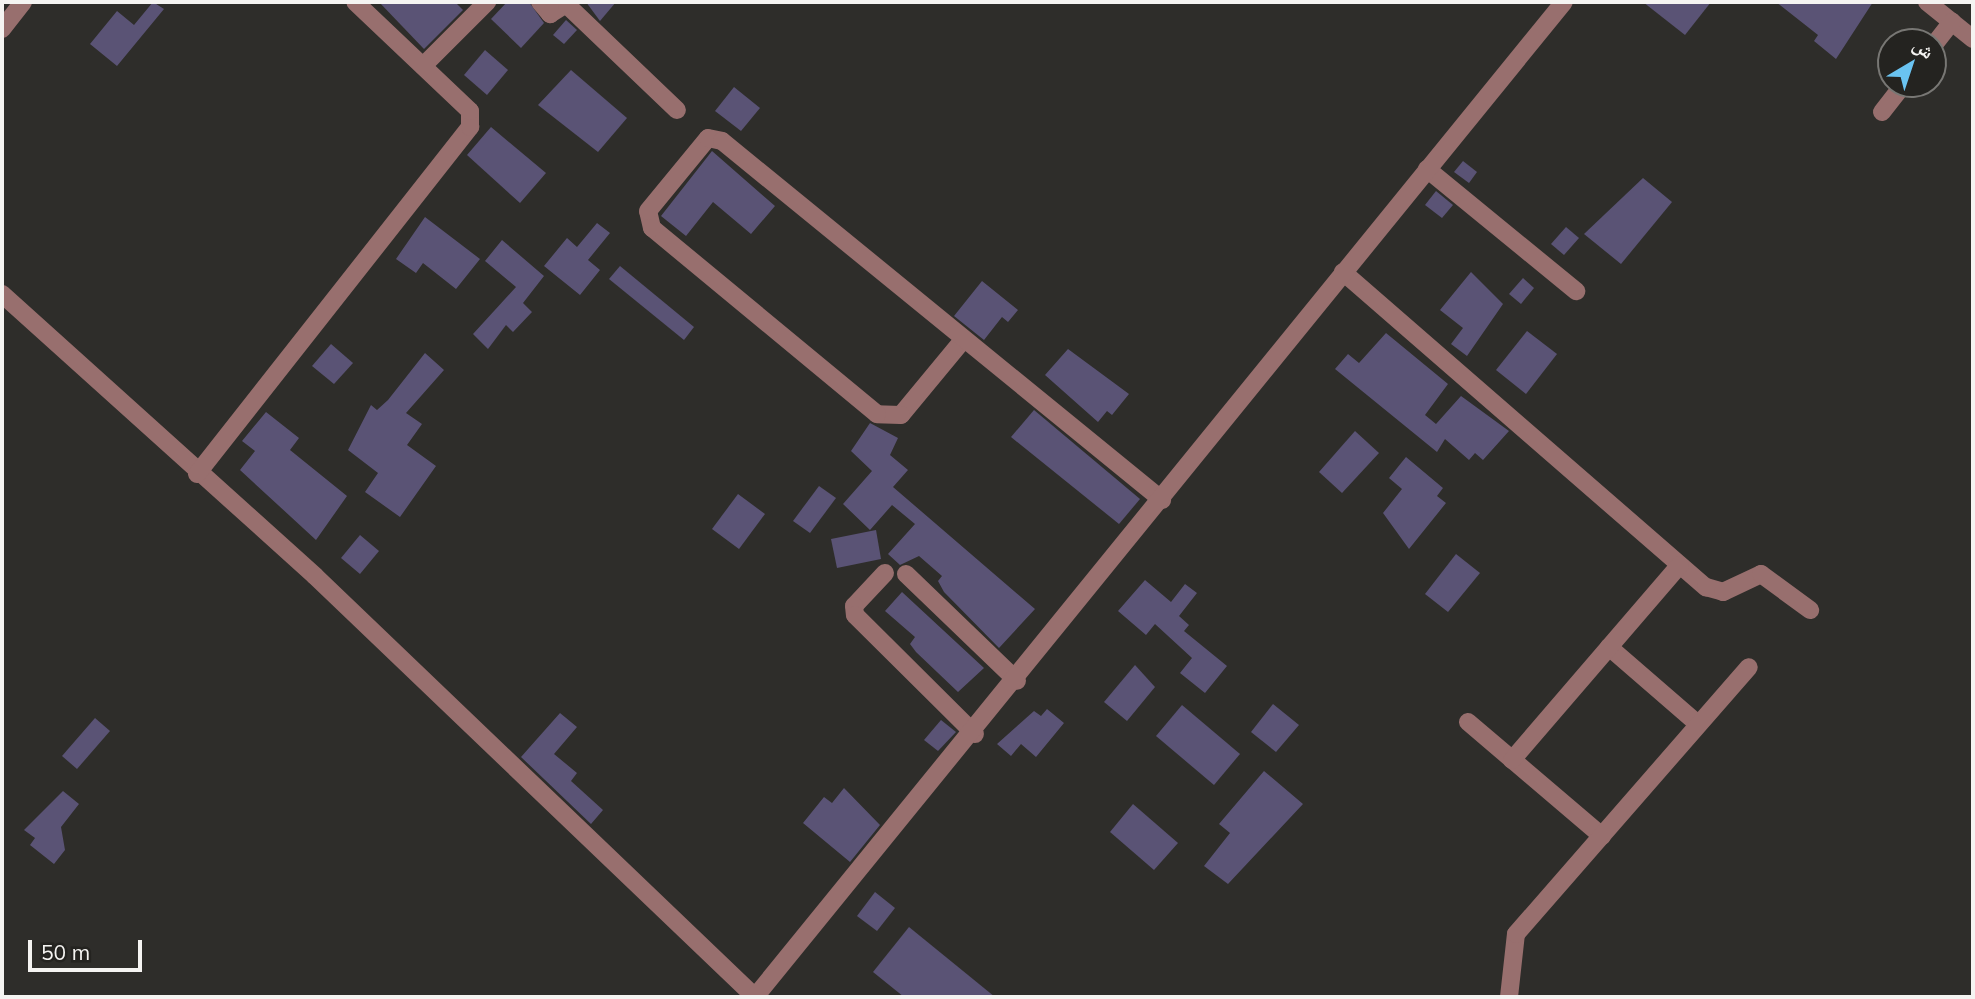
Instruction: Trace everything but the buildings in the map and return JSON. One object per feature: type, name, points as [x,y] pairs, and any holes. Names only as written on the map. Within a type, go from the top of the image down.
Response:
[{"type":"street","points":[[2,29],[23,2]]},
{"type":"street","points":[[197,474],[470,127],[470,111],[355,2]]},
{"type":"street","points":[[423,66],[487,2]]},
{"type":"street","points":[[540,2],[550,14],[568,3],[677,110]]},
{"type":"street","points":[[2,293],[197,474],[315,576],[755,997],[975,734],[1343,272],[1564,2]]},
{"type":"street","points":[[1927,2],[1973,39]]},
{"type":"street","points":[[1947,28],[1952,22]]},
{"type":"street","points":[[1882,112],[1893,98]]},
{"type":"street","points":[[963,340],[901,415],[877,414],[652,229],[648,211],[715,137],[1162,500]]},
{"type":"street","points":[[1427,170],[1576,291]]},
{"type":"street","points":[[1343,272],[1680,565],[1719,593],[1754,574],[1765,575],[1810,610]]},
{"type":"street","points":[[1513,760],[1680,565]]},
{"type":"street","points":[[885,573],[854,606],[855,614],[975,734]]},
{"type":"street","points":[[906,574],[1017,681]]},
{"type":"street","points":[[1609,648],[1698,724]]},
{"type":"street","points":[[1509,997],[1516,934],[1749,667]]},
{"type":"street","points":[[1468,722],[1602,836]]}]
